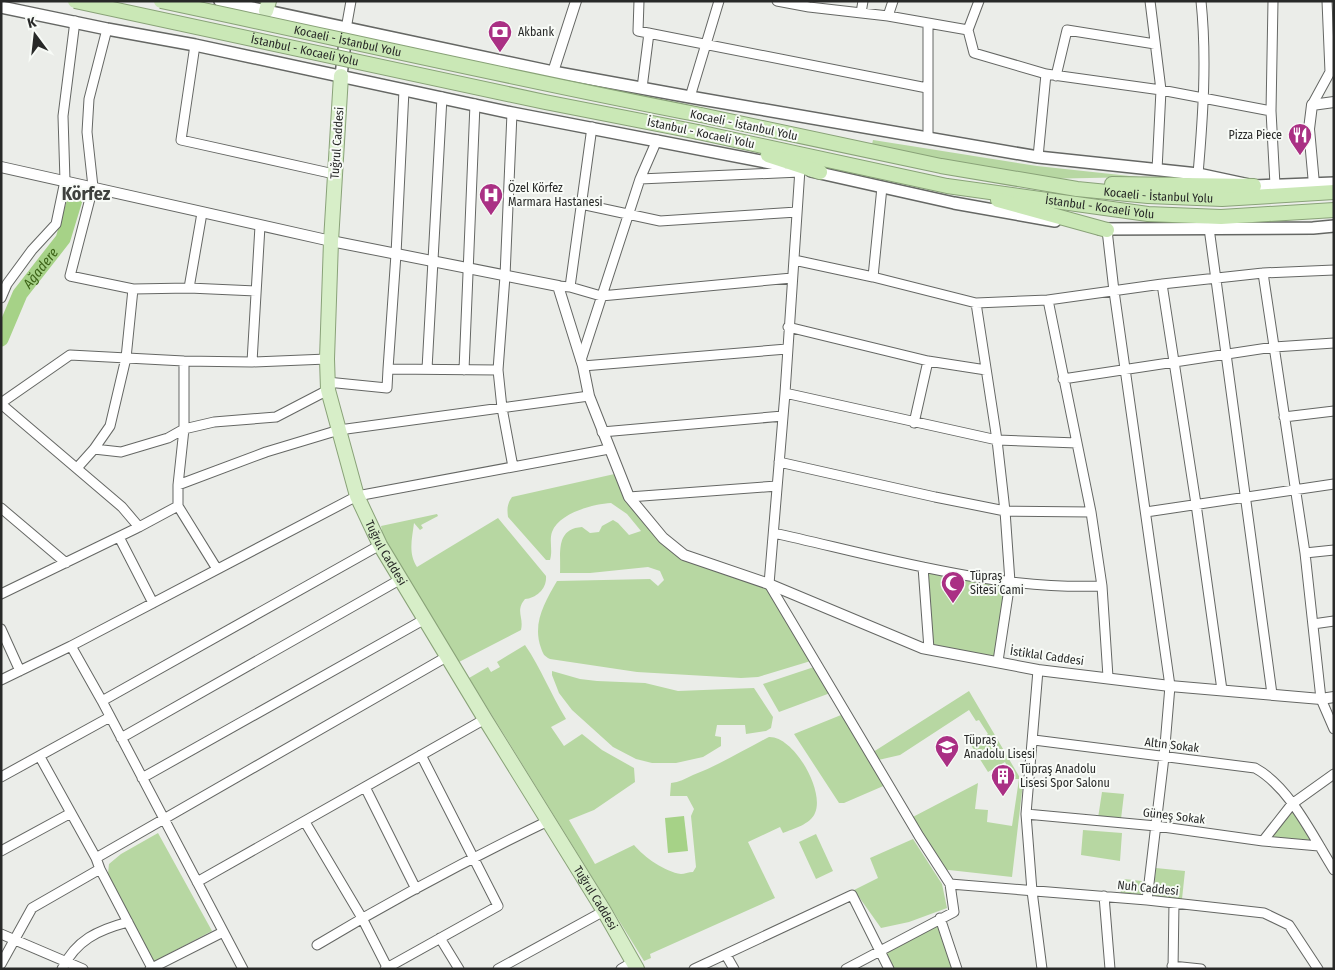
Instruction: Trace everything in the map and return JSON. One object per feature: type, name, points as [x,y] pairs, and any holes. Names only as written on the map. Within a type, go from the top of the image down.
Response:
[{"type":"highway","name":"İstanbul - Kocaeli Yolu","points":[[75,1],[947,186],[1148,214],[1222,217],[1334,210]]},
{"type":"highway","name":"Kocaeli - İstanbul Yolu","points":[[161,1],[343,39],[552,86],[941,166],[1041,184],[1148,196],[1212,198],[1334,192]]},
{"type":"highway","points":[[698,132],[820,172]]},
{"type":"highway","points":[[1041,184],[1254,186]]},
{"type":"highway","points":[[947,186],[1107,230]]},
{"type":"main road","points":[[182,42],[190,1]]},
{"type":"main road","points":[[220,1],[268,6],[346,29],[553,72],[1038,157],[1198,174],[1254,186],[1334,183]]},
{"type":"main road","points":[[1,7],[182,42],[512,113],[592,127],[800,170],[820,172],[954,203],[1107,230],[1313,228],[1334,226]]},
{"type":"main road","points":[[346,29],[348,78]]},
{"type":"main road","points":[[348,78],[346,68],[349,38],[359,32]]},
{"type":"main road","name":"Tuğrul Caddesi","points":[[348,78],[334,174],[327,359],[328,386],[357,496],[380,544],[485,719],[604,911],[630,967]]},
{"type":"street","points":[[346,29],[351,1]]},
{"type":"street","points":[[553,72],[576,1]]},
{"type":"street","points":[[639,1],[638,30],[927,88]]},
{"type":"street","points":[[690,97],[719,1]]},
{"type":"street","points":[[776,1],[810,4],[968,30]]},
{"type":"street","points":[[861,13],[863,1]]},
{"type":"street","points":[[888,16],[894,1]]},
{"type":"street","points":[[979,1],[968,30],[974,53],[1051,75],[1162,90],[1204,100],[1271,111]]},
{"type":"street","points":[[1150,1],[1162,90],[1157,170]]},
{"type":"street","points":[[1198,174],[1204,100],[1203,28],[1200,1]]},
{"type":"street","points":[[1273,1],[1271,111],[1275,185]]},
{"type":"street","points":[[1314,184],[1309,129],[1312,105],[1330,72],[1327,1]]},
{"type":"street","points":[[1,298],[7,284],[32,250],[56,224],[65,180],[63,116],[75,21]]},
{"type":"street","points":[[928,24],[928,137]]},
{"type":"street","points":[[108,29],[89,99],[87,132],[93,187],[70,276],[132,289],[189,288],[256,291]]},
{"type":"street","points":[[1038,157],[1051,75],[1067,30],[1155,44]]},
{"type":"street","points":[[642,88],[650,33]]},
{"type":"street","points":[[196,45],[181,140],[334,174]]},
{"type":"street","points":[[94,448],[121,452],[168,438],[184,429],[214,422],[276,417],[328,386],[387,388],[404,90]]},
{"type":"street","points":[[427,369],[442,97]]},
{"type":"street","points":[[1312,105],[1334,102]]},
{"type":"street","points":[[464,370],[475,104]]},
{"type":"street","points":[[512,113],[505,276],[498,370],[502,408],[513,466]]},
{"type":"street","points":[[570,287],[592,127]]},
{"type":"street","points":[[657,140],[640,179],[601,296],[582,363],[787,349]]},
{"type":"street","points":[[1,167],[65,180],[331,242],[570,287],[601,296],[792,278]]},
{"type":"street","points":[[640,179],[800,170],[785,393],[769,584],[919,836],[950,884],[954,912],[846,969]]},
{"type":"street","points":[[873,277],[882,187]]},
{"type":"street","points":[[581,204],[660,221],[797,212]]},
{"type":"street","points":[[189,288],[202,213]]},
{"type":"street","points":[[252,362],[260,226]]},
{"type":"street","points":[[1209,228],[1272,694]]},
{"type":"street","points":[[1107,230],[1170,686],[1148,900]]},
{"type":"street","points":[[794,260],[873,277],[976,303],[1048,300],[1162,284],[1262,273],[1334,270]]},
{"type":"street","points":[[1262,273],[1305,553],[1321,699],[1334,729]]},
{"type":"street","points":[[1162,284],[1222,690]]},
{"type":"street","name":"İstiklal Caddesi","points":[[558,286],[582,363],[589,396],[629,497],[663,538],[684,555],[769,584],[922,648],[1038,670],[1170,686],[1321,699],[1334,697]]},
{"type":"street","points":[[77,468],[110,426],[126,358],[132,289]]},
{"type":"street","points":[[1048,300],[1091,512],[1102,586],[1108,677]]},
{"type":"street","points":[[976,303],[997,440],[1010,582],[998,661]]},
{"type":"street","points":[[788,327],[928,361],[986,370]]},
{"type":"street","points":[[1064,379],[1274,347],[1334,343]]},
{"type":"street","points":[[140,527],[122,507],[1,403],[70,355],[184,362],[327,359]]},
{"type":"street","points":[[914,423],[928,361]]},
{"type":"street","points":[[184,362],[184,429],[178,485],[178,506],[217,569]]},
{"type":"street","points":[[388,369],[498,370]]},
{"type":"street","points":[[785,393],[997,440],[1077,443]]},
{"type":"street","points":[[178,485],[266,452],[339,430],[589,396]]},
{"type":"street","points":[[1284,417],[1334,411]]},
{"type":"street","points":[[602,432],[783,416]]},
{"type":"street","points":[[1,680],[71,646],[357,496],[609,449]]},
{"type":"street","points":[[779,462],[1005,511],[1091,512]]},
{"type":"street","points":[[1146,512],[1334,484]]},
{"type":"street","points":[[629,497],[777,486]]},
{"type":"street","points":[[1,594],[140,527],[178,506]]},
{"type":"street","points":[[1,508],[66,563]]},
{"type":"street","points":[[774,533],[923,566],[1010,582],[1066,588],[1102,586]]},
{"type":"street","points":[[119,537],[153,603]]},
{"type":"street","points":[[102,700],[380,544]]},
{"type":"street","points":[[1305,553],[1334,550]]},
{"type":"street","points":[[923,566],[929,649]]},
{"type":"street","points":[[120,738],[401,579]]},
{"type":"street","points":[[142,778],[425,619]]},
{"type":"street","points":[[1313,624],[1334,621]]},
{"type":"street","points":[[1,629],[20,671]]},
{"type":"street","points":[[71,646],[102,700],[120,738],[243,969]]},
{"type":"street","points":[[96,858],[448,656]]},
{"type":"street","points":[[1038,670],[1034,740],[1026,814],[1032,891],[1042,969]]},
{"type":"street","points":[[1,777],[110,717]]},
{"type":"street","points":[[197,882],[485,719]]},
{"type":"street","name":"Altın Sokak","points":[[1034,740],[1255,768],[1266,774],[1292,804],[1334,870]]},
{"type":"street","points":[[305,822],[362,918],[386,968],[498,906],[421,755]]},
{"type":"street","points":[[40,757],[96,858],[151,968],[223,932]]},
{"type":"street","points":[[1263,841],[1292,804],[1334,774]]},
{"type":"street","points":[[365,787],[416,889]]},
{"type":"street","points":[[1,851],[70,813]]},
{"type":"street","name":"Güneş Sokak","points":[[1026,814],[1156,826],[1263,841],[1319,846]]},
{"type":"street","points":[[317,945],[473,857],[548,821]]},
{"type":"street","points":[[1,964],[32,908],[100,869]]},
{"type":"street","name":"Nuh Caddesi","points":[[950,884],[1104,896],[1264,912],[1289,925],[1318,969]]},
{"type":"street","points":[[694,969],[852,895],[889,969]]},
{"type":"street","points":[[1104,896],[1110,969]]},
{"type":"street","points":[[1174,903],[1173,967],[1201,969]]},
{"type":"street","points":[[498,969],[604,911]]},
{"type":"street","points":[[940,918],[957,969]]},
{"type":"street","points":[[64,965],[88,937],[108,927],[128,922]]},
{"type":"street","points":[[1,934],[64,965],[82,969]]},
{"type":"street","points":[[440,938],[459,969]]},
{"type":"street","points":[[726,955],[734,969]]},
{"type":"shaded area","points":[[873,140],[1037,166],[1139,177],[1040,179],[871,149]]},
{"type":"shaded area","points":[[619,473],[629,497],[684,555],[769,584],[814,660],[758,677],[741,678],[637,672],[550,659],[545,656],[539,639],[539,621],[544,605],[557,581],[650,579],[658,586],[664,580],[660,571],[648,567],[590,573],[560,573],[561,543],[567,532],[582,527],[590,533],[599,532],[602,526],[613,520],[629,535],[641,531],[627,514],[611,503],[595,505],[577,511],[556,525],[552,532],[551,557],[550,560],[546,560],[508,517],[509,502],[512,497]]},
{"type":"shaded area","points":[[437,514],[438,516],[421,525],[423,528],[420,530],[414,523],[412,556],[417,567],[498,518],[546,576],[543,589],[533,597],[525,599],[522,603],[520,611],[521,630],[459,662],[384,541],[381,526]]},
{"type":"shaded area","points":[[923,567],[1010,582],[998,661],[929,649]]},
{"type":"shaded area","points":[[525,645],[566,719],[551,727],[564,746],[582,734],[602,750],[634,768],[635,782],[594,810],[569,820],[595,864],[634,845],[649,859],[668,870],[681,874],[693,872],[696,867],[691,816],[694,809],[687,796],[670,796],[671,783],[712,767],[769,737],[779,739],[788,745],[805,766],[816,792],[817,803],[813,817],[806,823],[783,833],[780,827],[748,842],[775,898],[650,954],[651,958],[644,961],[469,678],[488,667],[491,672],[500,667],[497,662]]},
{"type":"shaded area","points":[[817,666],[833,692],[779,712],[763,684]]},
{"type":"shaded area","points":[[552,671],[580,679],[645,683],[678,691],[754,688],[773,717],[771,728],[766,731],[746,734],[745,725],[717,725],[715,736],[721,737],[721,746],[703,757],[676,763],[652,763],[636,759],[613,747],[572,710],[559,693]]},
{"type":"shaded area","points":[[969,691],[1023,783],[1012,877],[940,869],[909,819],[978,783],[975,809],[988,810],[987,822],[1012,826],[1019,779],[1014,779],[1005,762],[988,772],[971,745],[988,734],[979,720],[976,721],[969,710],[900,755],[874,761],[888,784],[844,803],[839,803],[794,734],[846,713],[870,754]]},
{"type":"shaded area","points":[[1102,792],[1124,794],[1121,819],[1098,818]]},
{"type":"shaded area","points":[[1292,804],[1319,846],[1263,841]]},
{"type":"shaded area","points":[[684,816],[688,851],[668,853],[665,818]]},
{"type":"shaded area","points":[[1083,830],[1122,833],[1120,861],[1081,855]]},
{"type":"shaded area","points":[[158,833],[212,931],[153,962],[108,874],[109,864],[121,854]]},
{"type":"shaded area","points":[[816,834],[833,871],[816,879],[799,842]]},
{"type":"shaded area","points":[[913,839],[942,884],[947,908],[909,922],[881,928],[854,890],[878,878],[870,858]]},
{"type":"shaded area","points":[[1156,868],[1185,871],[1182,899],[1153,896]]},
{"type":"shaded area","points":[[1124,879],[1142,881],[1141,896],[1120,895]]},
{"type":"shaded area","points":[[940,918],[957,969],[889,969],[879,950]]},
{"type":"waterway","name":"Ağadere","points":[[1,339],[20,294],[63,239],[77,193]]},
{"type":"place","name":"Akbank","points":[[500,53]]},
{"type":"place","name":"Pizza Piece","points":[[1300,156]]},
{"type":"place","name":"Özel Körfez Marmara Hastanesi","points":[[491,216]]},
{"type":"place","name":"Tüpraş Sitesi Cami","points":[[953,604]]},
{"type":"place","name":"Tüpraş Anadolu Lisesi","points":[[947,768]]},
{"type":"place","name":"Tüpraş Anadolu Lisesi Spor Salonu","points":[[1003,797]]},
{"type":"district","name":"Körfez","points":[[86,194]]}]
